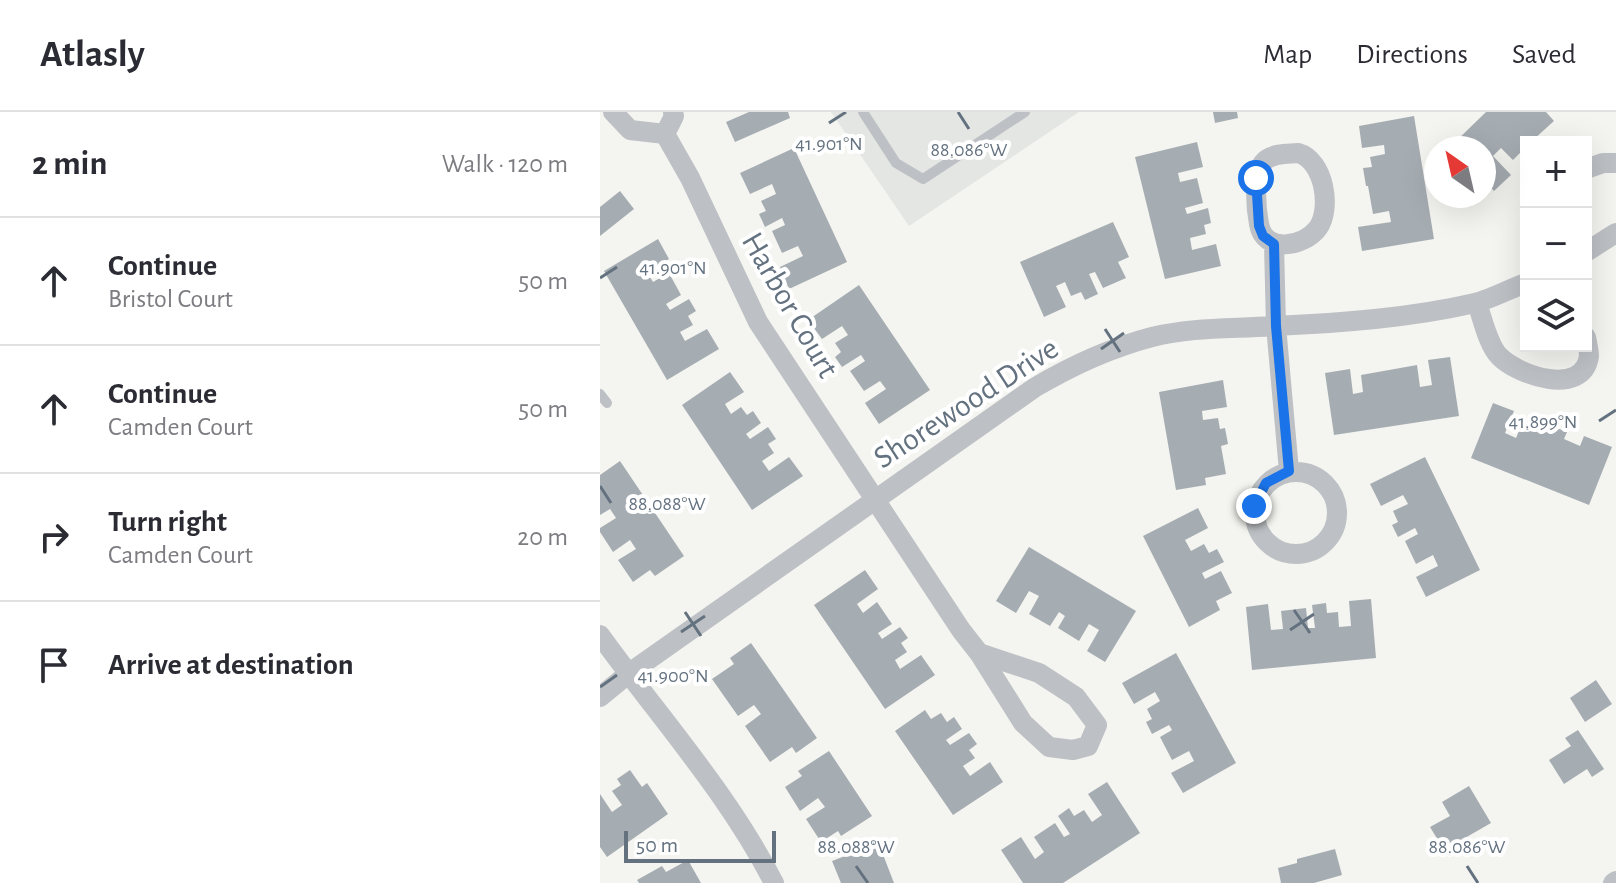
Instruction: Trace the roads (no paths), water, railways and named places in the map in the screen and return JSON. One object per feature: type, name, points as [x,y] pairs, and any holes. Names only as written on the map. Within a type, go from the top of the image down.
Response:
[{"type":"street","points":[[613,112],[630,130],[665,134],[673,112]]},
{"type":"street","name":"Harbor Court","points":[[665,134],[690,178],[758,322],[870,503],[979,653],[1023,723],[1049,747],[1073,750],[1088,746],[1097,725],[1076,697],[1039,673],[979,653]]},
{"type":"street","points":[[1277,155],[1307,155],[1317,167],[1323,183],[1324,215],[1317,228],[1297,243],[1274,244],[1263,236],[1259,226],[1256,178],[1259,168],[1265,160],[1277,155]]},
{"type":"street","points":[[1592,167],[1616,163]]},
{"type":"street","points":[[1592,248],[1616,233]]},
{"type":"street","points":[[1274,244],[1276,326],[1289,471]]},
{"type":"street","name":"Shorewood Drive","points":[[600,697],[628,674],[1034,388],[1080,363],[1119,347],[1177,332],[1373,319],[1477,303],[1520,285]]},
{"type":"street","points":[[1477,303],[1498,355],[1539,378],[1570,379],[1581,373],[1588,352]]},
{"type":"street","points":[[1289,471],[1315,475],[1334,494],[1337,520],[1325,543],[1302,554],[1276,550],[1258,532],[1254,506],[1266,483],[1289,471]]},
{"type":"street","points":[[600,635],[698,763],[762,858],[774,883]]},
{"type":"lane","points":[[863,112],[896,163],[923,179],[1025,112]]}]
